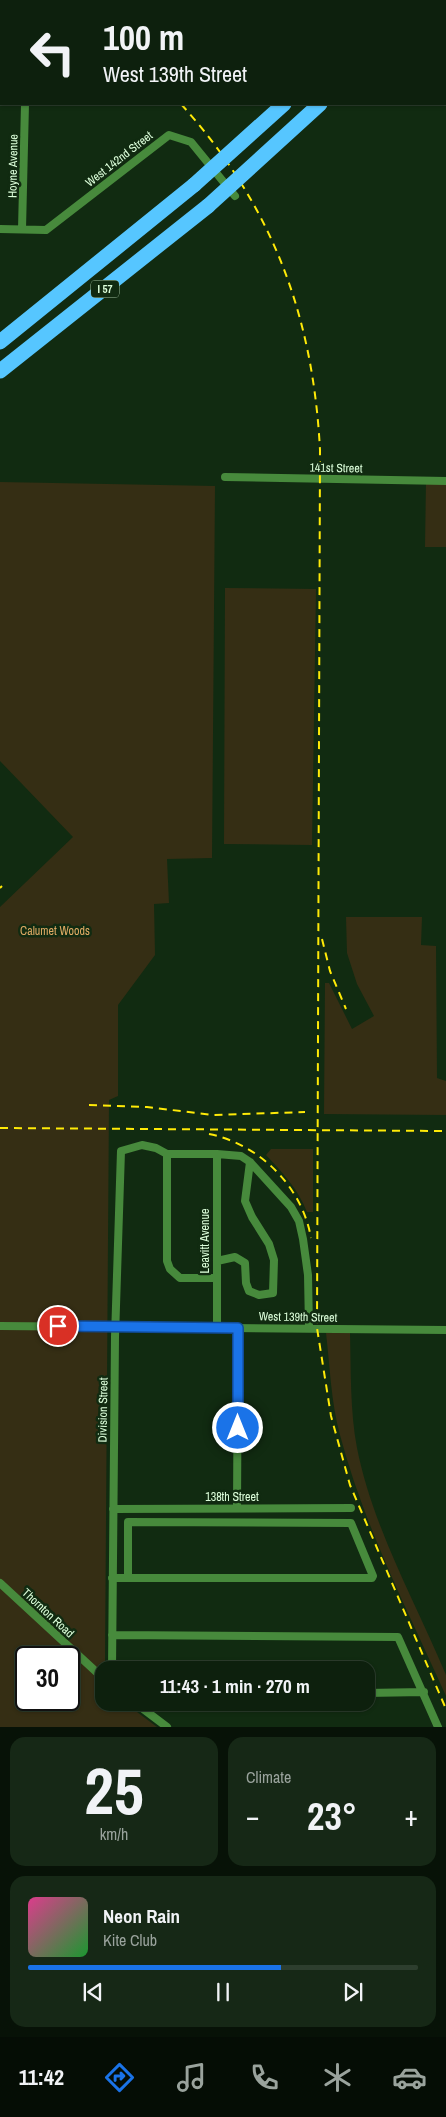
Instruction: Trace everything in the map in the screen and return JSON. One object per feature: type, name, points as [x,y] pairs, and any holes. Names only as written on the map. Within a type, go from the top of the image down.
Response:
[{"type":"highway","name":"I 57","points":[[0,342],[194,185],[283,105]]},
{"type":"highway","name":"I 57","points":[[0,371],[208,206],[319,105]]},
{"type":"street","name":"Hoyne Avenue","points":[[22,229],[25,105]]},
{"type":"street","name":"West 142nd Street","points":[[0,229],[46,230],[168,135],[191,142],[235,196]]},
{"type":"street","name":"141st Street","points":[[225,477],[446,481]]},
{"type":"street","name":"Division Street","points":[[112,1661],[115,1327],[121,1151],[142,1145],[156,1148],[167,1154]]},
{"type":"street","points":[[217,1278],[180,1278],[170,1269],[167,1261],[167,1154],[241,1156],[250,1162],[291,1207],[299,1221],[304,1239],[308,1275],[309,1328]]},
{"type":"street","name":"Leavitt Avenue","points":[[217,1154],[217,1328]]},
{"type":"street","points":[[216,1261],[235,1257],[245,1263],[246,1283],[249,1291],[259,1295],[273,1293],[274,1260],[269,1244],[252,1217],[245,1201],[250,1162]]},
{"type":"street","name":"West 139th Street","points":[[0,1326],[446,1330]]},
{"type":"street","points":[[237,1508],[238,1328]]},
{"type":"street","name":"138th Street","points":[[113,1509],[351,1508]]},
{"type":"street","points":[[112,1578],[128,1578],[372,1578],[373,1576],[351,1523],[128,1522],[128,1578]]},
{"type":"street","name":"Thornton Road","points":[[0,1583],[95,1671]]},
{"type":"street","points":[[112,1635],[398,1637],[438,1727]]},
{"type":"street","points":[[375,1692],[424,1692]]},
{"type":"street","points":[[146,1711],[167,1727]]},
{"type":"green space","points":[[426,481],[446,481],[446,547],[425,547]]},
{"type":"green space","name":"Calumet Woods","points":[[0,482],[215,486],[212,858],[167,859],[169,903],[154,904],[155,955],[118,1005],[118,1096],[109,1100],[105,1661],[95,1661],[95,1711],[136,1711],[157,1727],[0,1727],[0,907],[73,837],[0,761]]},
{"type":"green space","points":[[225,588],[316,589],[312,845],[224,844]]},
{"type":"green space","points":[[346,917],[422,917],[421,945],[436,946],[437,1078],[446,1081],[446,1115],[324,1114],[325,983],[329,983],[352,1029],[374,1016],[357,984],[347,953]]},
{"type":"green space","points":[[271,1149],[313,1149],[313,1212],[307,1212],[295,1189],[266,1155]]},
{"type":"green space","points":[[326,1333],[350,1333],[353,1420],[364,1478],[373,1507],[396,1564],[446,1675],[446,1696],[374,1535],[350,1469],[335,1410]]},
{"type":"railway","points":[[182,105],[213,142],[240,182],[263,222],[282,264],[297,308],[308,353],[316,401],[320,450],[317,1328],[331,1416],[350,1485],[446,1709]]},
{"type":"railway","points":[[322,939],[330,971],[346,1009]]},
{"type":"railway","points":[[89,1105],[147,1107],[213,1115],[305,1112]]},
{"type":"railway","points":[[0,1128],[446,1131]]},
{"type":"railway","points":[[209,1134],[245,1147],[275,1170],[288,1185],[298,1201],[306,1219],[311,1238]]},
{"type":"route","points":[[58,1326],[238,1328],[238,1428]]}]
